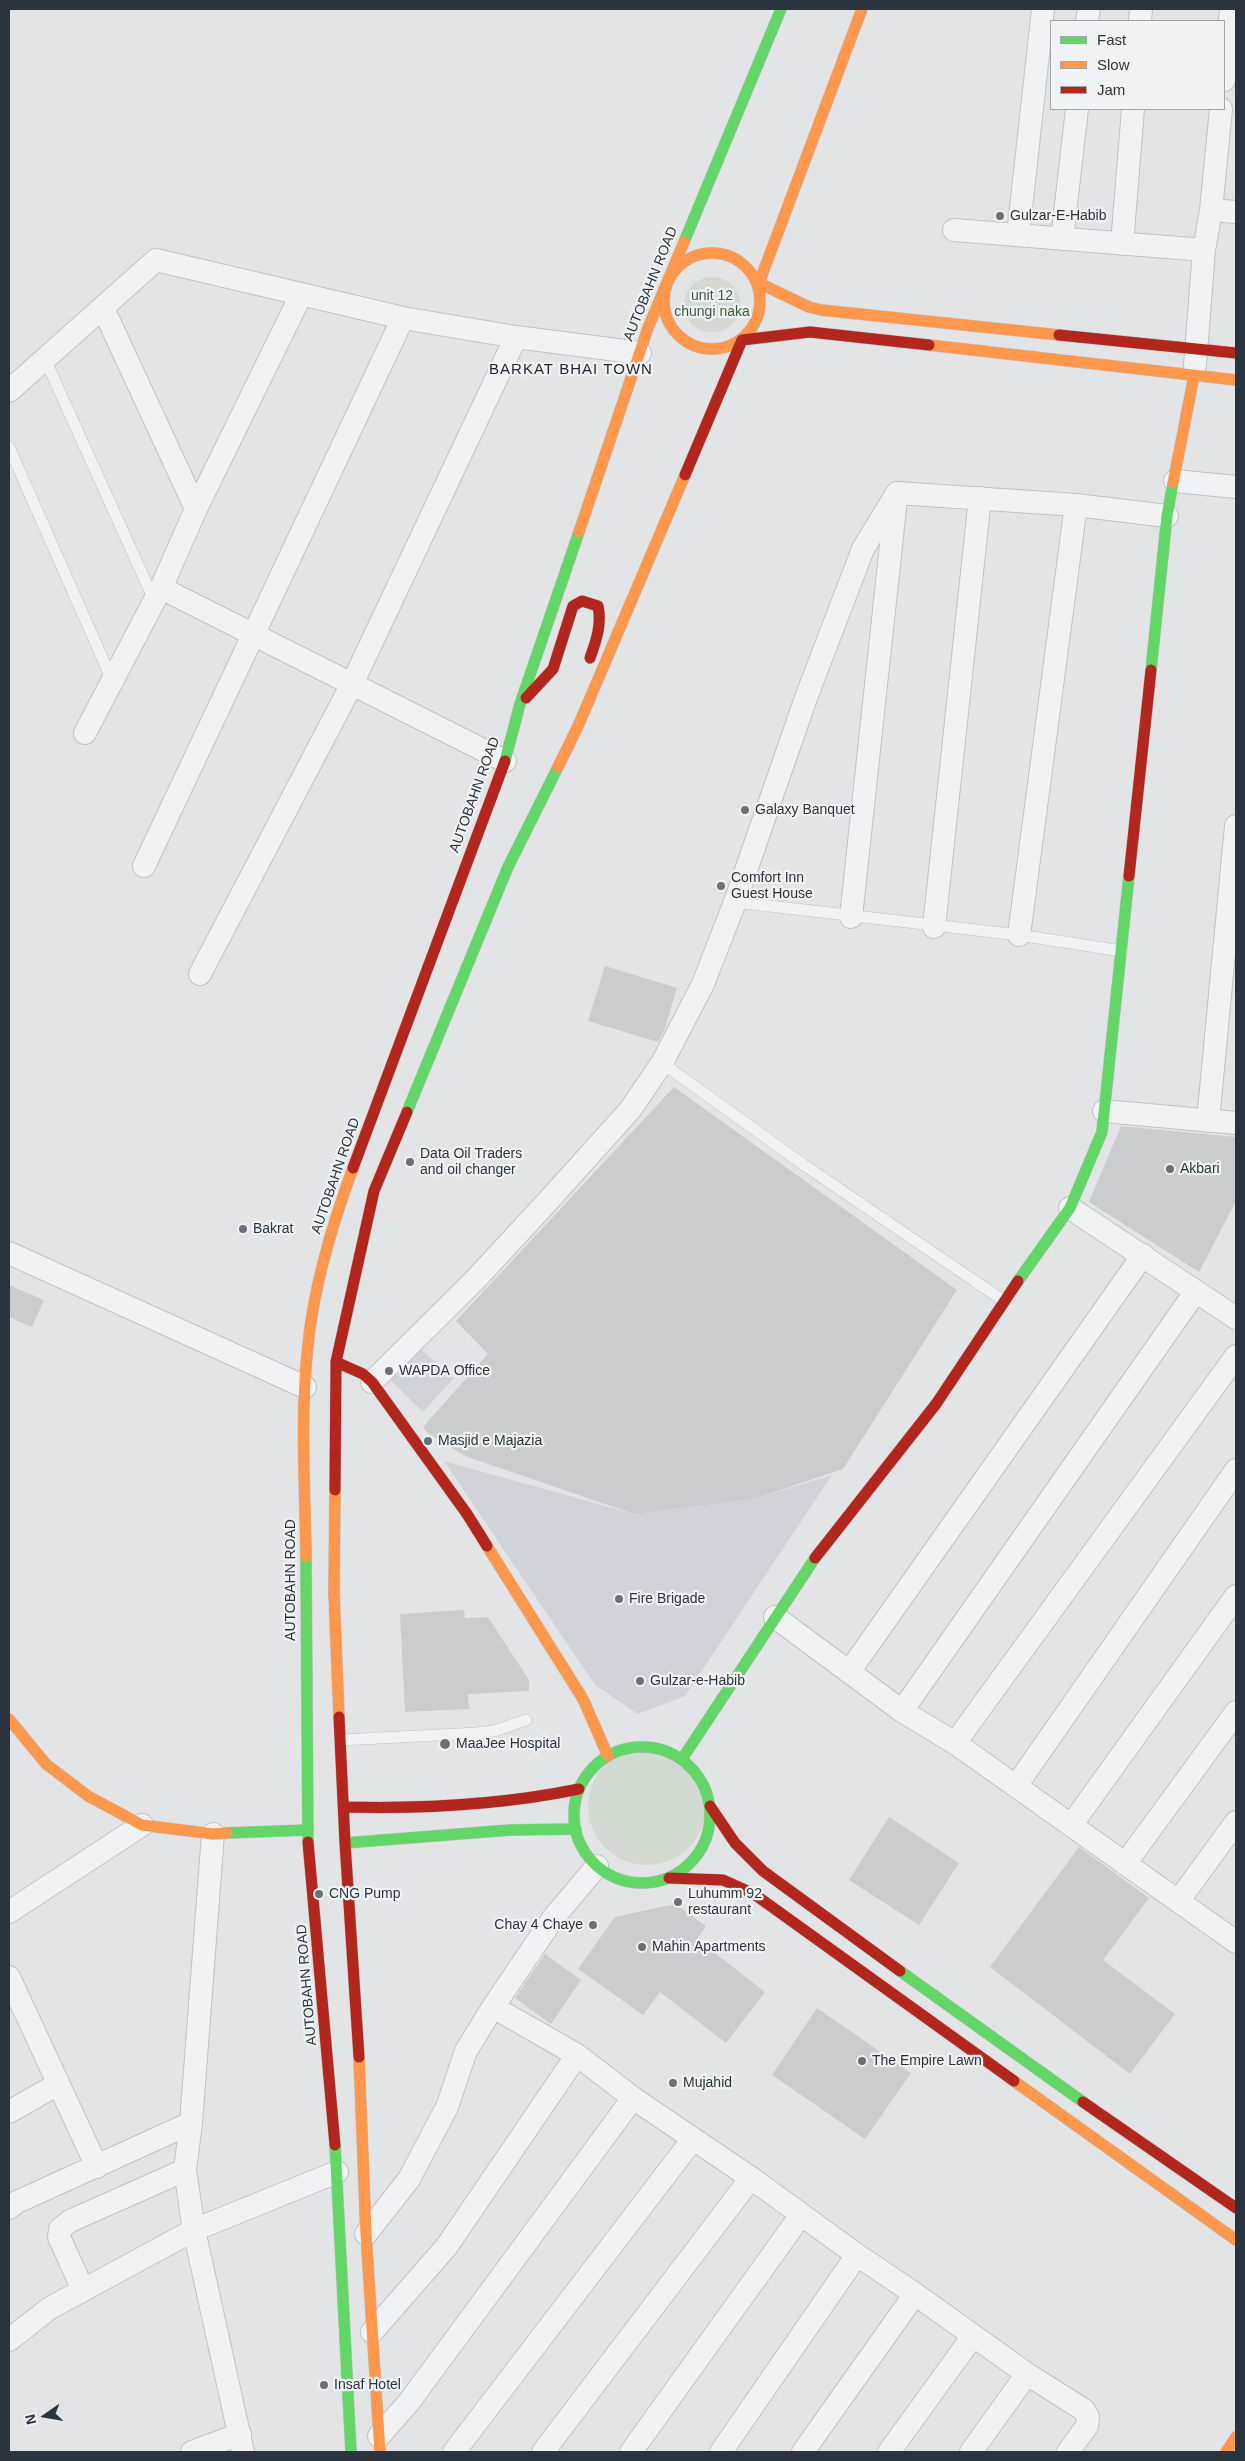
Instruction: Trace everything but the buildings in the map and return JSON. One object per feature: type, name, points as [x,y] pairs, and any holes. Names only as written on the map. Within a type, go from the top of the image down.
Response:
[{"type":"main road","name":"AUTOBAHN ROAD","points":[[351,2452],[337,2172],[307,1830],[305,1387],[308,1344],[316,1294],[336,1213],[505,760],[520,704],[640,353],[667,282],[781,9]]},
{"type":"main road","points":[[380,2444],[366,2234],[358,2027],[345,1843],[334,1592],[336,1362],[374,1191],[508,867],[579,724],[742,340],[757,319],[760,306],[759,284],[862,9]]},
{"type":"main road","points":[[1236,353],[821,310],[809,307],[759,284],[745,266],[732,257],[718,253],[702,254],[687,259],[675,269],[667,282],[663,298],[665,314],[672,329],[683,341],[697,348],[713,350],[729,347],[742,340],[810,332],[1236,380]]},
{"type":"main road","points":[[682,1759],[806,1570],[936,1404],[1004,1300],[1070,1208],[1102,1132],[1167,516],[1194,376]]},
{"type":"main road","points":[[520,704],[553,669],[573,606],[583,600],[598,606],[601,618],[585,675],[579,724]]},
{"type":"main road","points":[[336,1362],[363,1374],[372,1382],[467,1514],[583,1698],[608,1756]]},
{"type":"main road","points":[[9,1719],[46,1764],[88,1796],[142,1825],[213,1834],[307,1830]]},
{"type":"main road","points":[[1236,2208],[1004,2047],[763,1871],[734,1843],[710,1806],[705,1788],[695,1772],[682,1759],[664,1750],[645,1747],[626,1748],[608,1756],[591,1770],[579,1789],[574,1809],[576,1830],[580,1843],[597,1866],[613,1876],[631,1882],[650,1883],[669,1878],[723,1880],[754,1894],[1236,2240]]},
{"type":"main road","points":[[344,1807],[392,1809],[512,1802],[579,1789]]},
{"type":"main road","points":[[669,1878],[688,1866],[702,1849],[709,1828],[710,1806]]},
{"type":"main road","points":[[345,1843],[510,1830],[576,1830]]},
{"type":"main road","points":[[1226,2452],[1236,2437]]},
{"type":"street","points":[[1018,235],[1043,9]]},
{"type":"street","points":[[1225,70],[1231,9]]},
{"type":"street","points":[[1062,239],[1077,110]]},
{"type":"street","points":[[1122,244],[1133,110]]},
{"type":"street","points":[[1194,376],[1204,250],[1211,210],[1221,110]]},
{"type":"street","points":[[1211,210],[1236,212]]},
{"type":"street","points":[[954,230],[1204,250]]},
{"type":"street","points":[[9,390],[156,260],[403,318],[640,353]]},
{"type":"street","points":[[85,733],[157,594],[196,509],[301,295]]},
{"type":"street","points":[[103,308],[196,509]]},
{"type":"street","points":[[144,866],[403,318]]},
{"type":"street","points":[[200,974],[352,684],[516,336]]},
{"type":"street","points":[[1175,481],[1236,487]]},
{"type":"street","points":[[897,494],[1076,505],[1167,516]]},
{"type":"street","points":[[372,1382],[474,1281],[555,1194],[630,1110],[662,1063],[703,984],[735,902],[807,695],[863,549],[897,494]]},
{"type":"street","points":[[851,917],[897,494]]},
{"type":"street","points":[[934,926],[980,498]]},
{"type":"street","points":[[1019,935],[1076,505]]},
{"type":"street","points":[[157,594],[252,634],[505,760]]},
{"type":"street","points":[[1208,1122],[1236,826]]},
{"type":"street","points":[[1104,1111],[1208,1122],[1236,1123]]},
{"type":"street","points":[[1070,1208],[1236,1318]]},
{"type":"street","points":[[9,1253],[305,1387]]},
{"type":"street","points":[[849,1672],[1143,1255]]},
{"type":"street","points":[[902,1711],[1196,1291]]},
{"type":"street","points":[[955,1743],[1236,1356]]},
{"type":"street","points":[[1016,1786],[1236,1470]]},
{"type":"street","points":[[1072,1824],[1236,1596]]},
{"type":"street","points":[[775,1617],[902,1711],[955,1743],[1072,1824],[1125,1864],[1179,1900],[1236,1942]]},
{"type":"street","points":[[1125,1864],[1236,1712]]},
{"type":"street","points":[[1179,1900],[1236,1822]]},
{"type":"street","points":[[9,1912],[142,1825]]},
{"type":"street","points":[[192,2452],[242,2443],[194,2230],[185,2170],[191,2123],[213,1834]]},
{"type":"street","points":[[366,2234],[408,2179],[447,2107],[466,2052],[494,2007],[554,1917],[597,1866]]},
{"type":"street","points":[[9,1977],[97,2166]]},
{"type":"street","points":[[494,2007],[577,2055],[633,2098],[751,2178],[857,2256],[915,2294],[1027,2374],[1084,2410],[1088,2417],[1087,2426],[1068,2452]]},
{"type":"street","points":[[372,2332],[447,2246],[577,2055]]},
{"type":"street","points":[[9,2112],[58,2084]]},
{"type":"street","points":[[380,2444],[633,2098]]},
{"type":"street","points":[[9,2208],[17,2202],[191,2123]]},
{"type":"street","points":[[454,2452],[693,2139]]},
{"type":"street","points":[[83,2290],[59,2237],[60,2228],[70,2221],[185,2170]]},
{"type":"street","points":[[9,2340],[50,2308],[194,2230],[337,2172]]},
{"type":"street","points":[[543,2452],[751,2178]]},
{"type":"street","points":[[631,2452],[802,2215]]},
{"type":"street","points":[[721,2452],[857,2256]]},
{"type":"street","points":[[803,2452],[915,2294]]},
{"type":"street","points":[[889,2452],[973,2336]]},
{"type":"street","points":[[970,2452],[1027,2374]]},
{"type":"lane","points":[[45,359],[157,594]]},
{"type":"lane","points":[[9,447],[112,680]]},
{"type":"lane","points":[[735,902],[851,917],[1019,935],[1122,951]]},
{"type":"lane","points":[[662,1063],[804,1165],[1004,1300]]},
{"type":"lane","points":[[341,1740],[476,1734],[494,1731],[526,1720]]},
{"type":"shaded area","name":"WAPDA Office","points":[[417,1346],[454,1378],[423,1412],[389,1379]]},
{"type":"shaded area","points":[[444,1461],[634,1514],[754,1499],[832,1475],[685,1696],[638,1714],[595,1685]]},
{"type":"green space","name":"unit 12 chungi naka","points":[[706,277],[718,277],[728,281],[736,289],[740,305],[736,321],[728,329],[718,333],[706,333],[696,329],[688,321],[684,311],[684,299],[688,289],[696,281]]},
{"type":"green space","points":[[647,1747],[670,1751],[689,1764],[702,1783],[706,1806],[702,1829],[689,1848],[670,1861],[647,1865],[624,1861],[605,1848],[592,1829],[588,1806],[592,1783],[605,1764],[624,1751]]},
{"type":"traffic: fast","points":[[684,242],[781,9]]},
{"type":"traffic: fast","points":[[1151,670],[1167,516],[1173,483]]},
{"type":"traffic: fast","points":[[505,761],[520,704],[579,532]]},
{"type":"traffic: fast","points":[[407,1112],[508,867],[558,767]]},
{"type":"traffic: fast","points":[[1018,1281],[1070,1208],[1102,1132],[1129,876]]},
{"type":"traffic: fast","points":[[306,1557],[308,1842]]},
{"type":"traffic: fast","points":[[682,1759],[815,1558]]},
{"type":"traffic: fast","points":[[642,1747],[668,1752],[690,1767],[705,1789],[710,1815],[705,1841],[690,1863],[668,1878],[642,1883],[616,1878],[594,1863],[579,1841],[574,1815],[579,1789],[594,1767],[616,1752],[642,1747]]},
{"type":"traffic: fast","points":[[345,1843],[510,1830],[576,1829]]},
{"type":"traffic: fast","points":[[227,1833],[307,1830]]},
{"type":"traffic: fast","points":[[900,1971],[1083,2102]]},
{"type":"traffic: fast","points":[[335,2145],[351,2452]]},
{"type":"traffic: slow","points":[[759,283],[862,9]]},
{"type":"traffic: slow","points":[[579,532],[648,328],[684,242]]},
{"type":"traffic: slow","points":[[703,253],[721,253],[739,261],[752,274],[760,292],[760,301],[757,320],[739,341],[721,349],[703,349],[685,341],[672,328],[664,310],[664,292],[672,274],[685,261],[703,253]]},
{"type":"traffic: slow","points":[[759,283],[809,307],[821,310],[1059,335]]},
{"type":"traffic: slow","points":[[929,345],[1236,380]]},
{"type":"traffic: slow","points":[[1173,483],[1194,376]]},
{"type":"traffic: slow","points":[[558,767],[579,724],[685,475]]},
{"type":"traffic: slow","points":[[306,1557],[304,1398],[308,1345],[319,1277],[338,1211],[353,1168]]},
{"type":"traffic: slow","points":[[335,1490],[334,1592],[339,1717]]},
{"type":"traffic: slow","points":[[487,1546],[583,1699],[608,1756]]},
{"type":"traffic: slow","points":[[9,1719],[46,1764],[88,1796],[142,1825],[213,1834],[227,1833]]},
{"type":"traffic: slow","points":[[359,2057],[366,2234],[380,2452]]},
{"type":"traffic: slow","points":[[1014,2081],[1236,2240]]},
{"type":"traffic: slow","points":[[1226,2452],[1236,2437]]},
{"type":"traffic: jam","points":[[742,340],[810,332],[929,345]]},
{"type":"traffic: jam","points":[[1059,335],[1236,353]]},
{"type":"traffic: jam","points":[[685,475],[742,340]]},
{"type":"traffic: jam","points":[[526,698],[553,669],[573,606],[582,601],[598,606],[599,613],[598,633],[590,658]]},
{"type":"traffic: jam","points":[[1129,876],[1151,670]]},
{"type":"traffic: jam","points":[[353,1168],[505,761]]},
{"type":"traffic: jam","points":[[335,1490],[336,1362],[374,1191],[407,1112]]},
{"type":"traffic: jam","points":[[815,1558],[936,1404],[1018,1281]]},
{"type":"traffic: jam","points":[[336,1362],[363,1374],[372,1382],[467,1514],[487,1546]]},
{"type":"traffic: jam","points":[[339,1717],[359,2057]]},
{"type":"traffic: jam","points":[[344,1807],[462,1805],[520,1799],[579,1789]]},
{"type":"traffic: jam","points":[[710,1806],[735,1843],[763,1871],[900,1971]]},
{"type":"traffic: jam","points":[[308,1842],[335,2145]]},
{"type":"traffic: jam","points":[[669,1878],[723,1880],[754,1894],[1014,2081]]},
{"type":"traffic: jam","points":[[1083,2102],[1236,2208]]},
{"type":"place","name":"Gulzar-E-Habib","points":[[1000,216]]},
{"type":"place","name":"Galaxy Banquet","points":[[745,810]]},
{"type":"place","name":"Comfort Inn Guest House","points":[[721,886]]},
{"type":"place","name":"Data Oil Traders and oil changer","points":[[410,1162]]},
{"type":"place","name":"Akbari","points":[[1170,1169]]},
{"type":"place","name":"Bakrat","points":[[243,1229]]},
{"type":"place","name":"WAPDA Office","points":[[389,1371]]},
{"type":"place","name":"Masjid e Majazia","points":[[428,1441]]},
{"type":"place","name":"Fire Brigade","points":[[619,1599]]},
{"type":"place","name":"Gulzar-e-Habib","points":[[640,1681]]},
{"type":"place","name":"MaaJee Hospital","points":[[445,1744]]},
{"type":"place","name":"CNG Pump","points":[[319,1894]]},
{"type":"place","name":"Luhumm 92 restaurant","points":[[678,1902]]},
{"type":"place","name":"Chay 4 Chaye","points":[[593,1925]]},
{"type":"place","name":"Mahin Apartments","points":[[642,1947]]},
{"type":"place","name":"The Empire Lawn","points":[[862,2061]]},
{"type":"place","name":"Mujahid","points":[[673,2083]]},
{"type":"place","name":"Insaf Hotel","points":[[324,2385]]},
{"type":"district","name":"BARKAT BHAI TOWN","points":[[571,370]]}]
